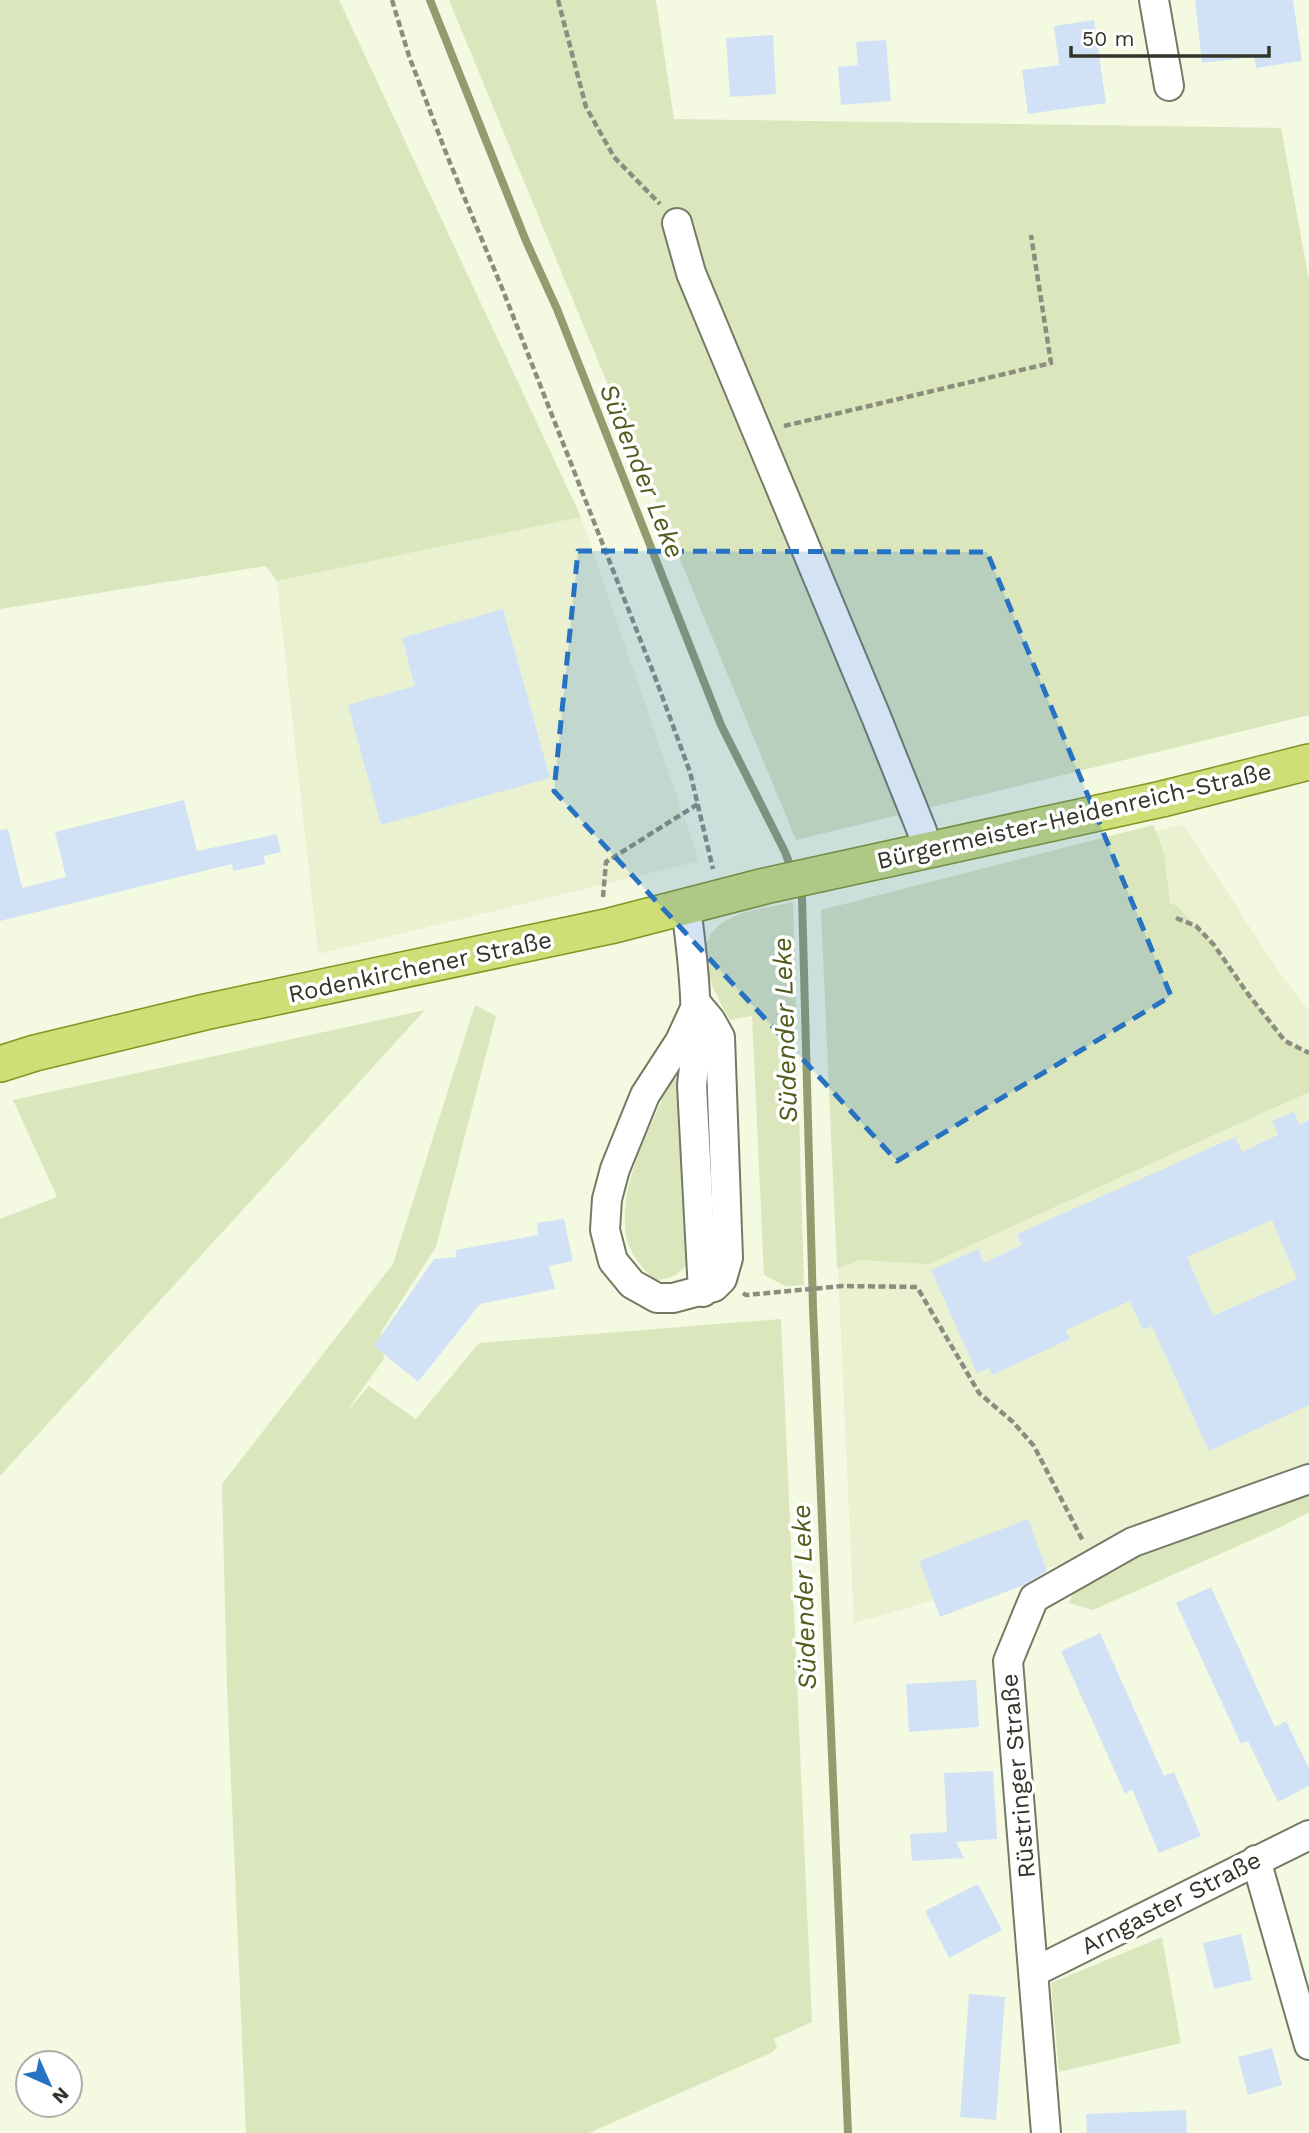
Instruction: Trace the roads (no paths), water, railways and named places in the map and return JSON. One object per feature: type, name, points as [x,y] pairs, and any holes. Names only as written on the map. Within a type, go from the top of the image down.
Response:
[{"type":"main road","name":"Bürgermeister-Heidenreich-Straße","points":[[839,869],[1162,799],[1309,762]]},
{"type":"main road","name":"Rodenkirchener Straße","points":[[0,1064],[78,1042],[205,1012],[470,957],[839,869]]},
{"type":"street","points":[[1154,0],[1169,86]]},
{"type":"street","points":[[677,223],[691,273],[892,756],[922,831],[927,851]]},
{"type":"street","points":[[686,907],[696,980],[696,1004],[695,1062],[692,1085],[713,1285],[673,1298],[657,1298],[632,1284],[613,1261],[605,1230],[607,1199],[615,1169],[645,1095],[680,1041],[696,1004]]},
{"type":"street","name":"Rüstringer Straße","points":[[1046,2133],[1008,1661],[1034,1598],[1133,1542],[1309,1479]]},
{"type":"street","name":"Arngaster Straße","points":[[1034,1972],[1309,1835]]},
{"type":"street","points":[[1256,1860],[1309,2045]]},
{"type":"waterway","name":"Südender Leke","points":[[430,0],[526,241],[557,309],[721,725],[793,873]]},
{"type":"waterway","name":"Südender Leke","points":[[798,888],[802,898],[813,1308],[848,2133]]}]
